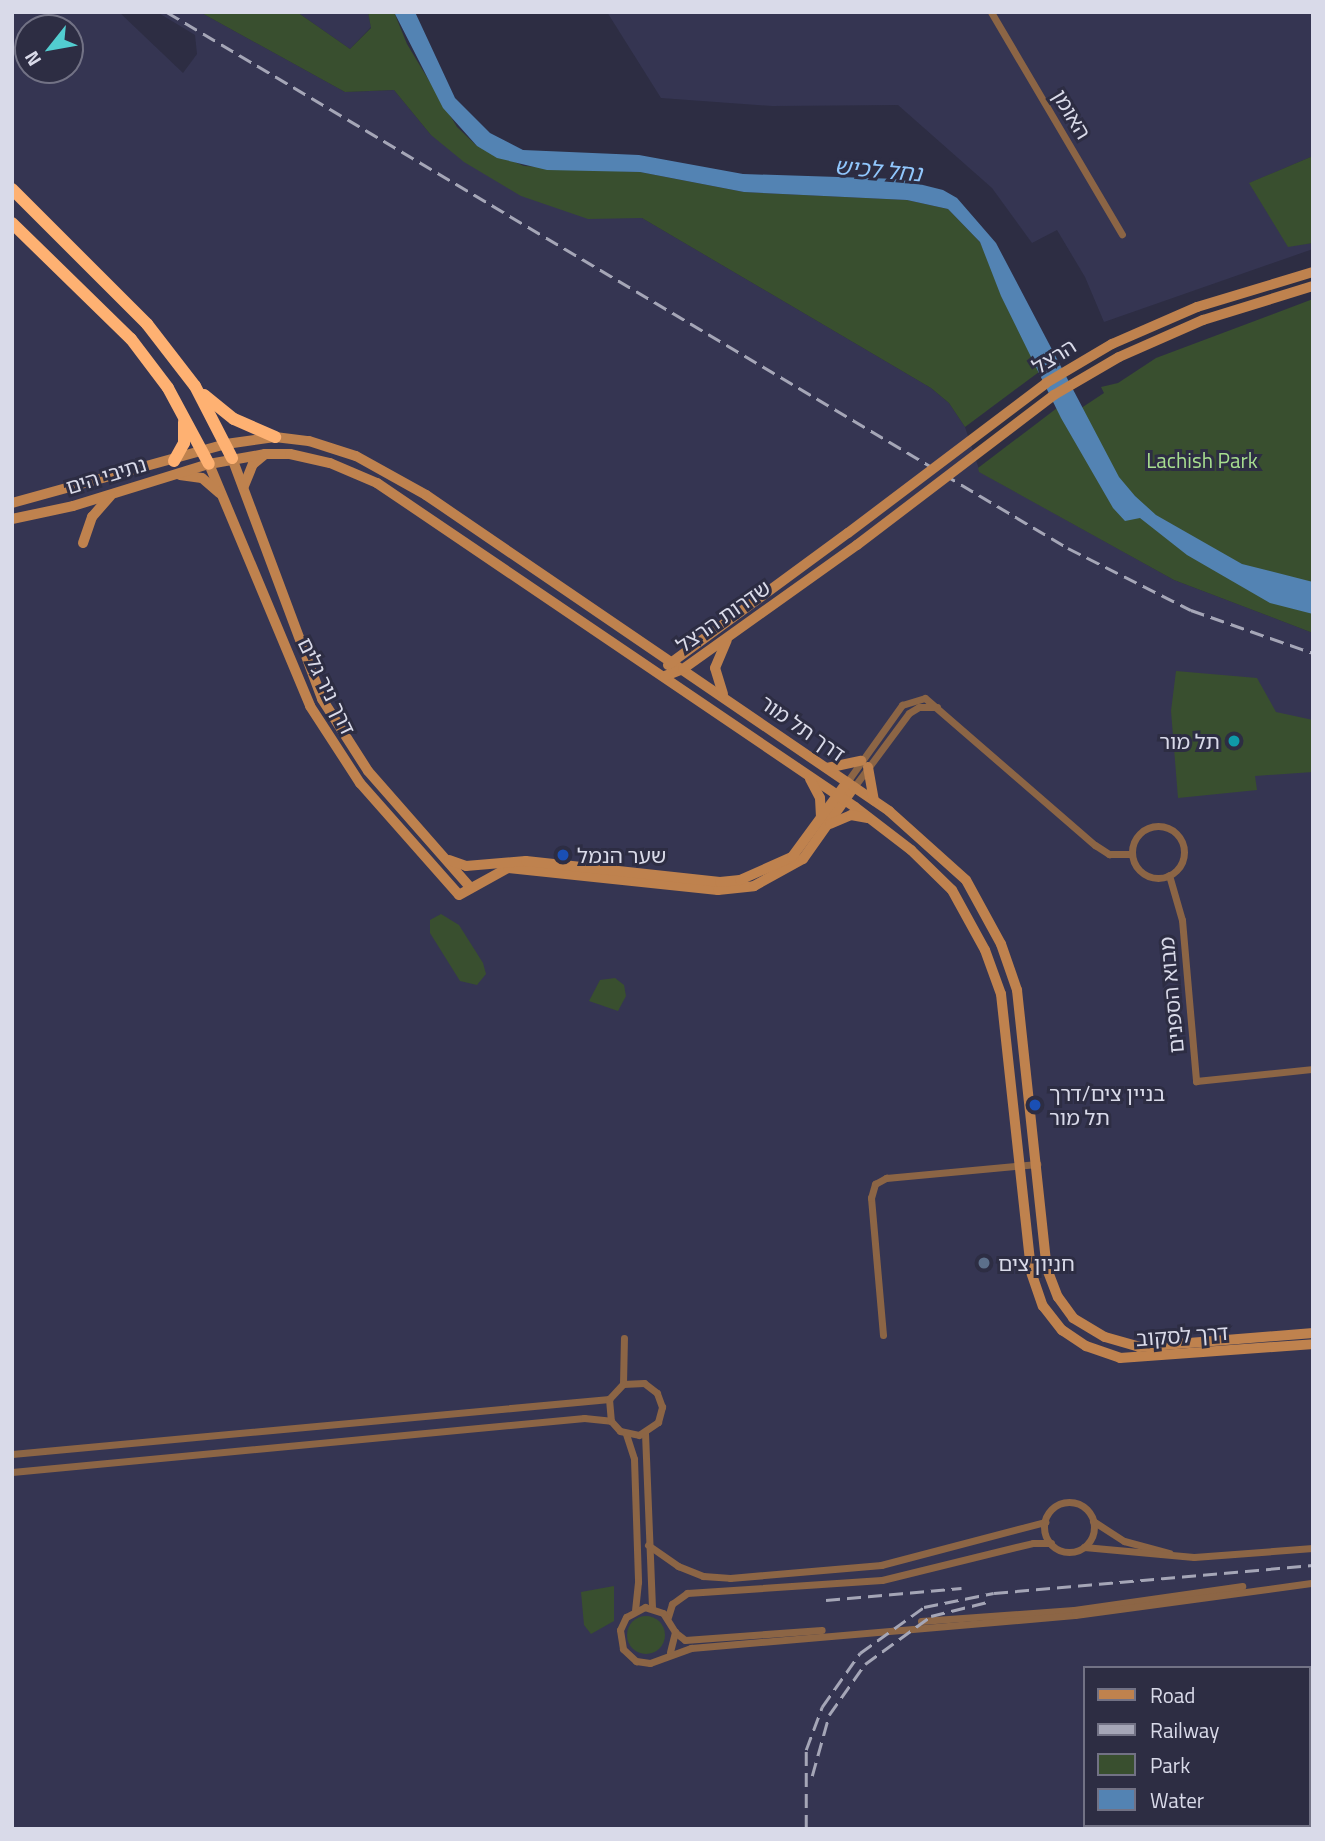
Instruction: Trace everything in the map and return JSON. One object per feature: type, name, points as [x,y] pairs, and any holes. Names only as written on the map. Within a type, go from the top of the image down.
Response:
[{"type":"highway","points":[[12,189],[134,309],[195,386],[232,458]]},
{"type":"highway","points":[[12,223],[131,339],[179,408],[209,464]]},
{"type":"highway","points":[[195,386],[234,419],[275,437]]},
{"type":"highway","points":[[174,461],[184,443],[186,430],[179,408]]},
{"type":"street","name":"האומן","points":[[991,12],[1122,234]]},
{"type":"street","name":"הרצל","points":[[848,533],[1046,383],[1112,344],[1197,307],[1313,272]]},
{"type":"street","name":"הרצל","points":[[857,545],[1054,395],[1119,357],[1203,320],[1313,286]]},
{"type":"street","name":"דרך תל מור","points":[[203,450],[275,437],[334,447],[378,466],[874,800],[922,837],[966,880],[1001,944],[1021,1009],[1047,1269],[1054,1289],[1073,1318]]},
{"type":"street","name":"נתיבי הים","points":[[12,503],[174,461],[203,450]]},
{"type":"street","name":"דרך תל מור","points":[[209,464],[265,454],[330,463],[377,483],[841,797],[942,879],[964,908],[985,950],[1004,1011],[1031,1272],[1043,1306],[1062,1330]]},
{"type":"street","points":[[244,486],[253,464],[265,454]]},
{"type":"street","name":"דרך ניר גלים","points":[[209,464],[310,706],[360,783],[456,891],[467,883],[368,771],[322,699],[232,458]]},
{"type":"street","name":"נתיבי הים","points":[[12,519],[111,495],[209,464]]},
{"type":"street","points":[[169,476],[202,478],[224,499]]},
{"type":"street","points":[[83,543],[92,517],[111,495]]},
{"type":"street","name":"שדרות הרצל","points":[[665,676],[669,660],[848,533]]},
{"type":"street","name":"שדרות הרצל","points":[[665,676],[682,669],[857,545]]},
{"type":"street","points":[[728,700],[715,677],[729,636]]},
{"type":"street","points":[[467,883],[508,868],[742,889],[792,867],[865,764],[909,713],[919,707],[938,707],[1095,845],[1109,854],[1132,854]]},
{"type":"street","points":[[827,768],[865,764]]},
{"type":"street","points":[[865,764],[874,800]]},
{"type":"street","points":[[806,773],[820,798],[823,824]]},
{"type":"street","points":[[445,858],[466,866],[526,861],[728,882],[784,863],[801,849],[823,824],[851,816],[871,819]]},
{"type":"street","points":[[1156,826],[1170,829],[1184,850],[1180,865],[1169,875],[1145,874],[1132,854],[1141,832],[1156,826]]},
{"type":"street","points":[[467,883],[489,864]]},
{"type":"street","name":"מבוא הספנים","points":[[1169,875],[1182,919],[1196,1081],[1313,1069]]},
{"type":"street","points":[[883,1335],[871,1198],[875,1184],[886,1178],[1037,1164]]},
{"type":"street","name":"דרך לסקוב","points":[[1073,1318],[1105,1336],[1139,1347],[1313,1333]]},
{"type":"street","name":"דרך לסקוב","points":[[1062,1330],[1086,1346],[1120,1358],[1313,1344]]},
{"type":"street","points":[[12,1454],[609,1399],[622,1384],[624,1338]]},
{"type":"street","points":[[622,1384],[644,1383],[660,1400],[658,1422],[645,1433],[626,1434]]},
{"type":"street","points":[[609,1399],[611,1421]]},
{"type":"street","points":[[12,1472],[584,1418],[611,1421],[626,1434],[634,1460],[638,1582],[635,1610],[620,1630],[626,1653],[646,1664],[670,1652],[871,1630],[1086,1614],[1313,1581]]},
{"type":"street","points":[[645,1433],[652,1608]]},
{"type":"street","points":[[648,1545],[678,1566],[703,1576],[730,1578],[881,1565],[1045,1522],[1054,1507],[1070,1502],[1084,1507],[1093,1521],[1124,1541],[1180,1556]]},
{"type":"street","points":[[1084,1547],[1092,1535],[1093,1521]]},
{"type":"street","points":[[1045,1522],[1051,1543]]},
{"type":"street","points":[[668,1617],[672,1604],[687,1593],[881,1580],[1032,1543],[1051,1543],[1068,1551],[1084,1547],[1180,1556],[1313,1548]]},
{"type":"street","points":[[635,1610],[652,1608],[668,1617],[675,1632],[685,1640],[1074,1610],[1313,1581]]},
{"type":"street","points":[[670,1652],[675,1632]]},
{"type":"shaded area","points":[[12,12],[119,12],[183,73],[197,54],[195,35],[157,12],[200,12],[345,92],[394,90],[431,135],[629,217],[642,218],[931,388],[949,403],[965,427],[980,472],[1174,580],[1313,633],[1313,1829],[12,1829]]},
{"type":"shaded area","points":[[297,12],[368,12],[371,27],[350,49]]},
{"type":"shaded area","points":[[607,12],[1313,12],[1313,156],[1250,183],[1288,246],[1313,243],[1313,249],[1104,322],[1085,277],[1057,230],[1032,243],[992,188],[898,105],[772,106],[661,98]]},
{"type":"green space","points":[[200,12],[297,12],[350,49],[371,28],[368,12],[394,12],[407,44],[457,127],[477,146],[524,166],[640,172],[744,192],[907,200],[948,209],[980,242],[1039,372],[965,427],[949,403],[931,388],[642,218],[588,219],[521,196],[464,162],[431,135],[394,90],[345,92]]},
{"type":"green space","points":[[1313,156],[1313,243],[1288,247],[1249,183]]},
{"type":"green space","name":"Lachish Park","points":[[1313,299],[1313,633],[1174,580],[979,472],[978,468],[1057,408],[1063,420],[1104,393],[1101,387],[1118,383],[1156,358]]},
{"type":"green space","points":[[1176,671],[1257,678],[1276,712],[1313,720],[1313,772],[1255,776],[1257,790],[1178,798],[1171,711]]},
{"type":"green space","points":[[441,914],[459,925],[483,963],[486,974],[477,985],[460,981],[430,933],[430,920]]},
{"type":"green space","points":[[615,978],[624,985],[626,996],[618,1011],[589,1001],[600,980]]},
{"type":"green space","points":[[614,1586],[614,1621],[591,1634],[584,1625],[581,1592]]},
{"type":"green space","points":[[646,1616],[660,1621],[665,1635],[660,1649],[646,1654],[632,1649],[627,1635],[632,1621]]},
{"type":"water","points":[[394,12],[415,12],[455,98],[490,133],[523,150],[639,155],[743,174],[899,179],[943,190],[957,198],[996,243],[1119,477],[1135,496],[1156,515],[1242,564],[1313,582],[1313,614],[1270,603],[1187,555],[1140,518],[1125,521],[1113,508],[1061,418],[1001,296],[980,242],[948,209],[907,200],[744,192],[640,172],[547,170],[497,158],[477,146],[443,108]]},
{"type":"railway","points":[[167,12],[1068,548],[1191,610],[1313,653]]},
{"type":"railway","points":[[806,1829],[806,1750],[822,1707],[860,1653],[924,1607],[994,1593],[1313,1565]]},
{"type":"railway","points":[[826,1600],[961,1588]]},
{"type":"railway","points":[[812,1776],[829,1715],[865,1664],[931,1616],[987,1602]]},
{"type":"place","name":"תל מור","points":[[1234,741]]},
{"type":"place","name":"שער הנמל","points":[[563,855]]},
{"type":"place","name":"בניין צים/דרך תל מור","points":[[1035,1105]]},
{"type":"place","name":"חניון צים","points":[[984,1263]]},
{"type":"water label","name":"נחל לכיש","points":[[878,170]]}]
